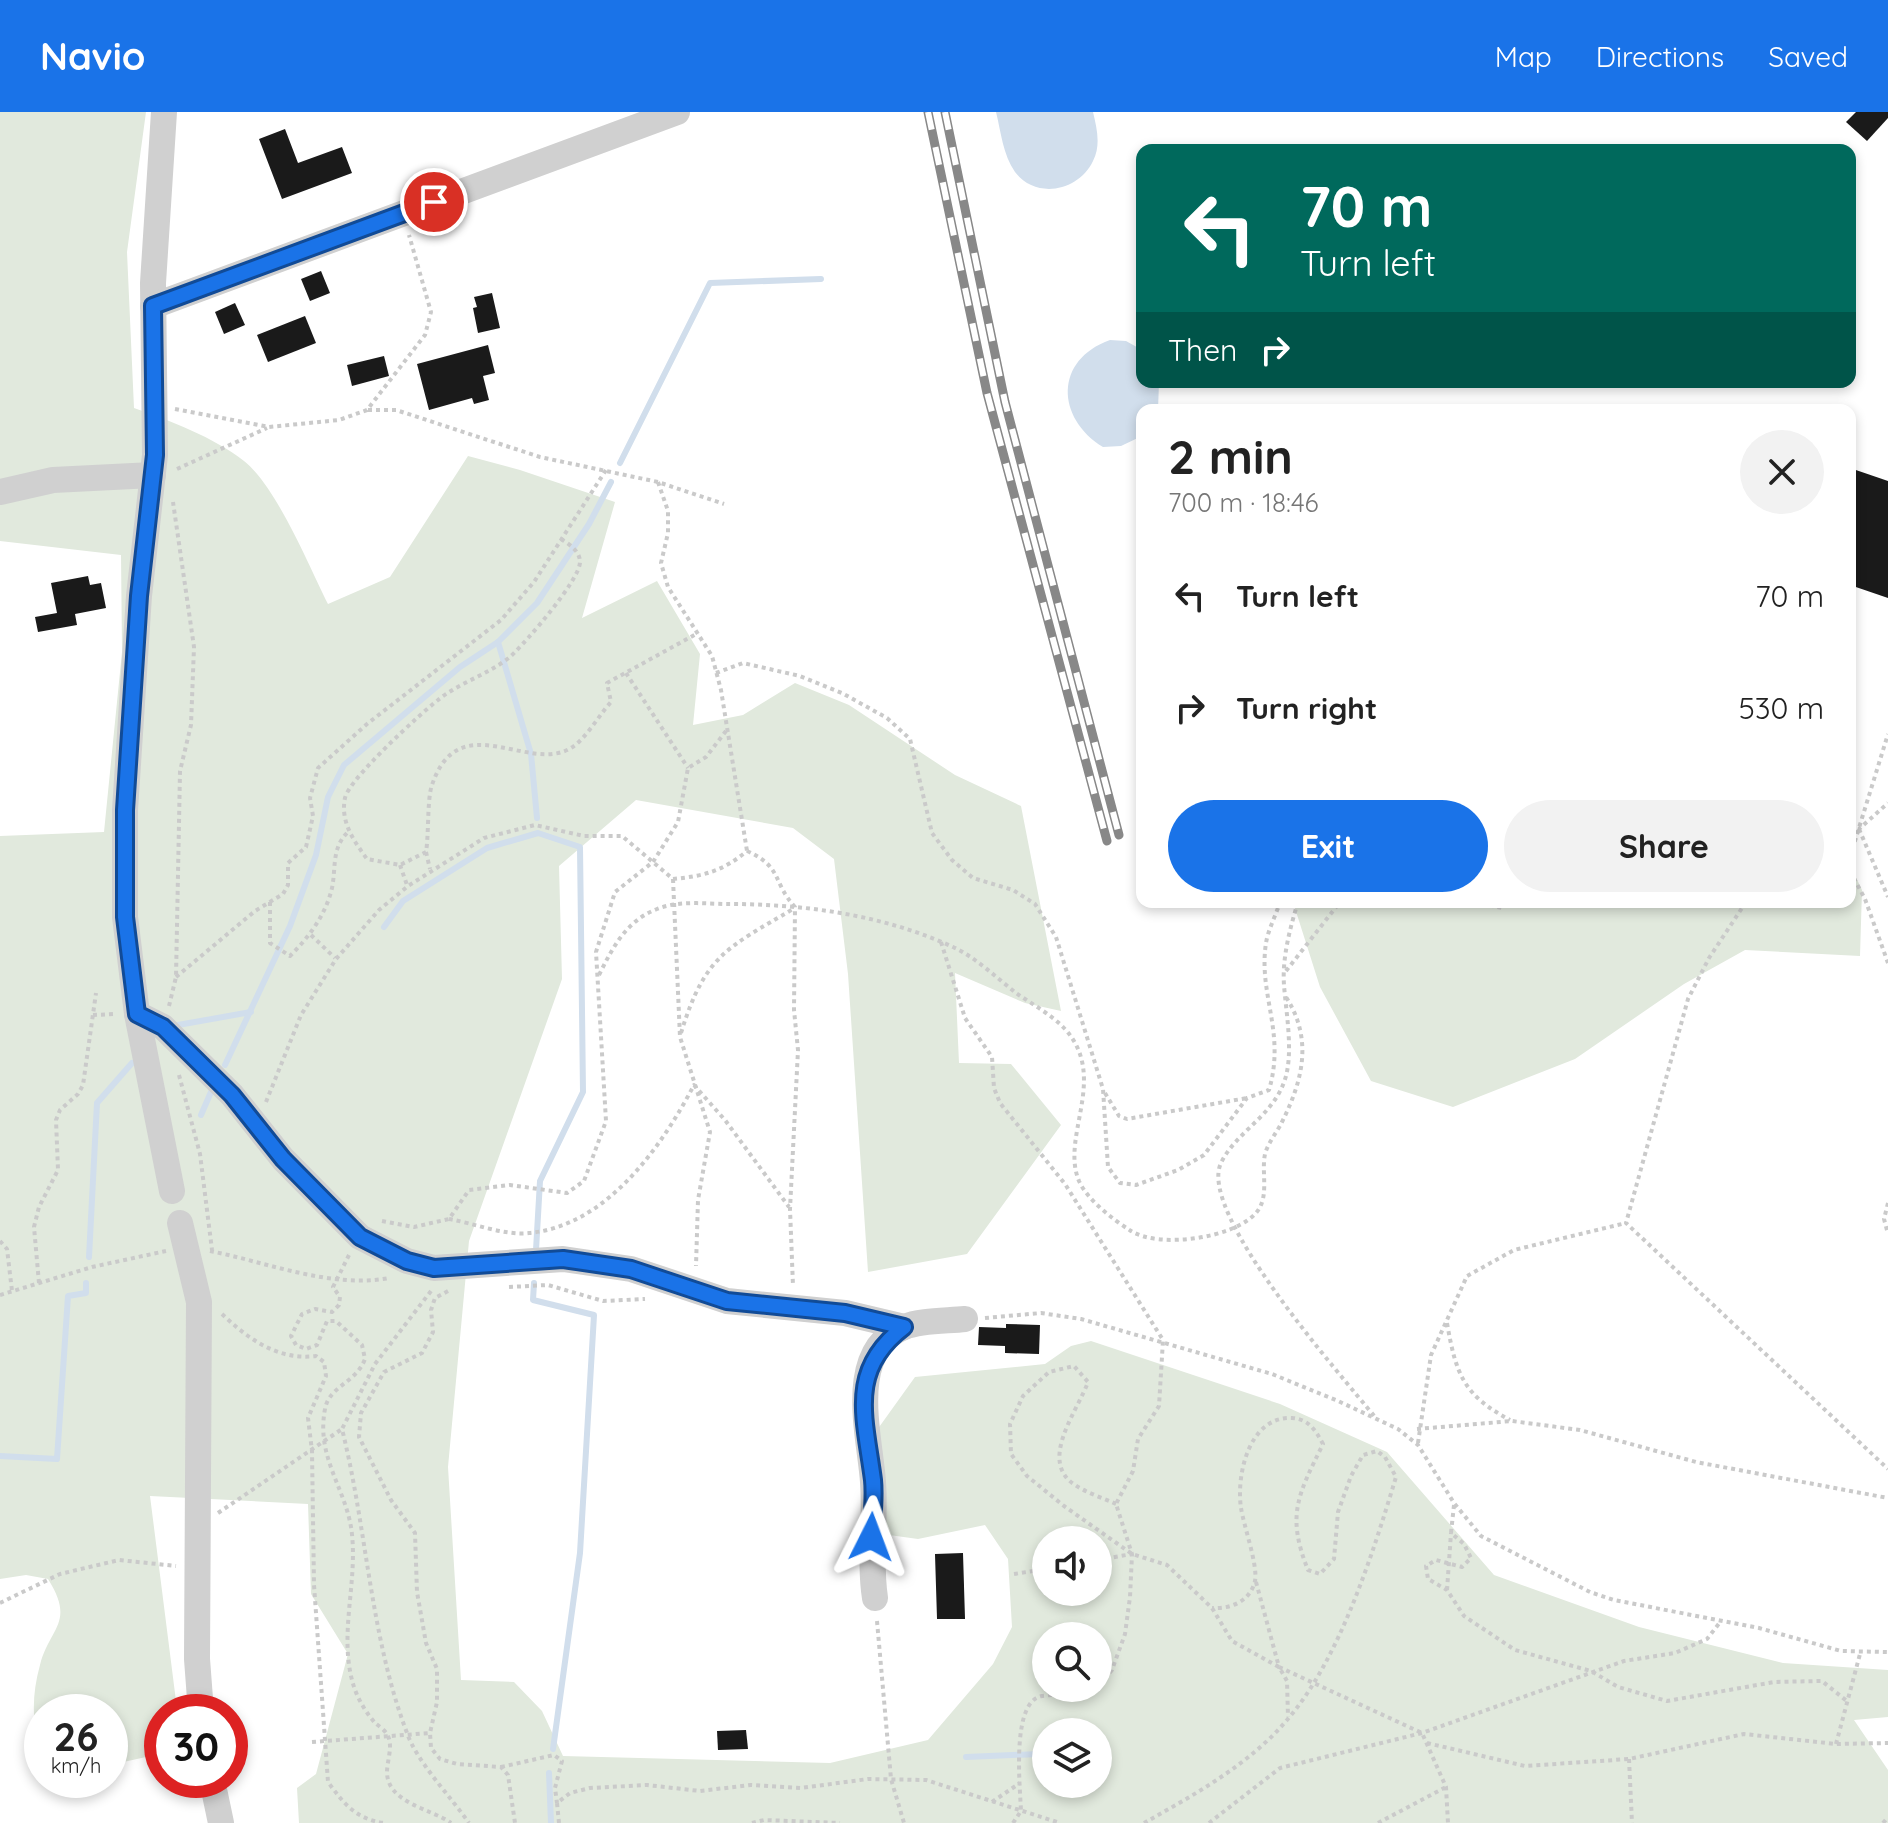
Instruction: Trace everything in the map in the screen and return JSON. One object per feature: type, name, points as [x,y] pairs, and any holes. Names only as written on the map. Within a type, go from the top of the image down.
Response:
[{"type":"street","points":[[164,112],[153,306],[156,475],[139,596],[125,810],[125,917],[137,1014],[172,1191]]},
{"type":"street","points":[[153,306],[677,112]]},
{"type":"street","points":[[0,492],[53,480],[156,475]]},
{"type":"street","points":[[137,1014],[163,1027],[232,1095],[283,1159],[360,1237],[407,1261],[434,1268],[563,1259],[631,1269],[727,1301],[845,1313],[904,1327],[965,1319]]},
{"type":"street","points":[[182,1235],[199,1302],[197,1659],[200,1694]]},
{"type":"street","points":[[875,1598],[869,1564],[873,1483],[865,1439],[866,1383],[873,1357],[882,1343],[904,1327]]},
{"type":"street","points":[[216,1798],[221,1823]]},
{"type":"path","points":[[367,410],[425,335],[431,312],[403,213]]},
{"type":"path","points":[[154,399],[186,413],[269,427],[339,420],[367,410],[396,410],[540,457],[658,482],[724,504]]},
{"type":"path","points":[[163,1027],[176,977],[180,771],[191,725],[194,647],[174,504],[156,475],[202,460],[236,440],[269,427]]},
{"type":"path","points":[[176,977],[283,894],[288,885],[288,863],[306,847],[313,816],[310,798],[318,768],[367,724],[501,620],[534,582],[606,470]]},
{"type":"path","points":[[658,482],[668,511],[668,533],[661,563],[668,587],[712,656],[747,851]]},
{"type":"path","points":[[426,852],[400,865],[367,859],[348,832],[345,797],[357,777],[438,700],[511,656],[574,578],[580,563],[577,552],[561,539]]},
{"type":"path","points":[[430,870],[426,852],[431,825],[431,786],[444,764],[460,748],[496,743],[550,756],[573,748],[611,702],[607,683],[698,633]]},
{"type":"path","points":[[716,673],[743,663],[800,676],[842,693],[887,718],[910,739],[932,833],[938,842],[952,860],[973,878],[1013,890],[1035,904],[1056,937],[1103,1089],[1119,1116],[1127,1119],[1247,1098],[1269,1090],[1276,1066],[1266,942],[1278,908]]},
{"type":"path","points":[[449,1219],[469,1190],[510,1185],[567,1193],[584,1181],[606,1121],[596,952],[615,892],[653,862],[678,822],[688,768],[625,672]]},
{"type":"path","points":[[688,768],[706,757],[726,731]]},
{"type":"path","points":[[1856,838],[1888,734]]},
{"type":"path","points":[[1859,829],[1888,803]]},
{"type":"path","points":[[257,1127],[301,1015],[336,959],[379,910],[408,886],[484,838],[535,825],[584,836],[622,836],[673,879],[708,876],[730,865],[747,851]]},
{"type":"path","points":[[1856,828],[1888,897]]},
{"type":"path","points":[[270,902],[270,943],[290,956],[311,935],[331,892],[334,858],[348,832]]},
{"type":"path","points":[[747,851],[772,865],[787,898],[795,907],[794,1010],[798,1050],[790,1209],[794,1309]]},
{"type":"path","points":[[400,865],[408,886]]},
{"type":"path","points":[[673,879],[680,1037],[710,1132],[698,1200],[696,1290]]},
{"type":"path","points":[[1856,882],[1888,963]]},
{"type":"path","points":[[598,977],[616,941],[635,921],[674,904],[795,907],[872,919],[955,947],[1065,1030],[1084,1064],[1076,1153],[1079,1181],[1100,1207],[1134,1233],[1177,1242],[1235,1227],[1255,1214],[1262,1202],[1265,1153],[1291,1104],[1303,1068],[1302,1033],[1286,997]]},
{"type":"path","points":[[680,1037],[694,989],[726,949],[795,907]]},
{"type":"path","points":[[1296,908],[1287,941],[1283,982],[1287,1072],[1278,1098],[1221,1163],[1218,1187],[1235,1227],[1287,1310],[1376,1418]]},
{"type":"path","points":[[1286,971],[1335,908]]},
{"type":"path","points":[[1626,1223],[1688,999],[1709,958],[1742,908]]},
{"type":"path","points":[[311,935],[336,959]]},
{"type":"path","points":[[941,942],[965,1018],[992,1057],[994,1088],[1000,1103],[1065,1184],[1163,1340],[1159,1406],[1138,1439],[1133,1471],[1116,1504],[1132,1554],[1125,1634],[1112,1670]]},
{"type":"path","points":[[39,1283],[34,1227],[39,1207],[58,1170],[56,1120],[60,1110],[78,1094],[83,1085],[96,993]]},
{"type":"path","points":[[176,1064],[200,1154],[213,1263]]},
{"type":"path","points":[[694,1085],[725,1120],[790,1209]]},
{"type":"path","points":[[451,1823],[395,1792],[387,1774],[390,1757],[388,1736],[362,1706],[352,1679],[347,1633],[353,1571],[350,1526],[332,1478],[324,1443],[325,1408],[332,1392],[351,1382],[360,1372],[365,1359],[362,1345],[336,1321],[327,1321],[317,1345],[306,1349],[296,1345],[291,1336],[302,1314],[315,1309],[332,1312],[339,1305],[340,1297],[333,1287],[335,1278],[360,1237],[380,1221],[414,1227],[449,1219],[529,1233],[568,1224],[622,1188],[674,1124],[694,1085]]},
{"type":"path","points":[[1103,1089],[1108,1167],[1120,1183],[1136,1185],[1178,1170],[1204,1155],[1247,1098]]},
{"type":"path","points":[[1888,1203],[1884,1219],[1888,1234]]},
{"type":"path","points":[[1418,1445],[1417,1429],[1431,1355],[1467,1276],[1514,1250],[1626,1223]]},
{"type":"path","points":[[1626,1223],[1888,1469]]},
{"type":"path","points":[[0,1295],[182,1235],[212,1251],[335,1278],[370,1282],[396,1276]]},
{"type":"path","points":[[0,1241],[7,1249],[12,1291]]},
{"type":"path","points":[[198,1523],[235,1504],[342,1429],[375,1364],[431,1291],[434,1268]]},
{"type":"path","points":[[499,1286],[542,1286]]},
{"type":"path","points":[[461,1289],[435,1298],[431,1310],[433,1332],[422,1353],[384,1372],[361,1413],[359,1437],[391,1500],[415,1533],[417,1592],[426,1643],[437,1669],[437,1702],[430,1733],[431,1748],[440,1759],[476,1767],[501,1767],[554,1755],[562,1761],[555,1788],[559,1823]]},
{"type":"path","points":[[217,1300],[221,1313],[237,1328],[271,1350],[293,1359],[316,1356],[324,1362],[326,1376],[308,1418],[312,1451],[314,1585],[328,1782],[344,1804],[364,1820],[384,1823]]},
{"type":"path","points":[[965,1319],[1041,1313],[1081,1319],[1163,1340],[1272,1374],[1398,1429],[1418,1445],[1454,1503],[1481,1536],[1590,1592],[1861,1653],[1888,1652]]},
{"type":"path","points":[[1446,1321],[1454,1361],[1479,1403],[1512,1421]]},
{"type":"path","points":[[1116,1504],[1073,1484],[1060,1466],[1059,1441],[1076,1412],[1088,1382],[1074,1366],[1049,1372],[1023,1396],[1010,1424],[1011,1454],[1027,1476],[1132,1554],[1167,1565],[1212,1608],[1232,1641],[1312,1683],[1422,1733],[1446,1787],[1448,1823]]},
{"type":"path","points":[[1144,1823],[1242,1762],[1288,1719],[1312,1683],[1370,1562],[1396,1477],[1385,1457],[1377,1451],[1363,1455],[1357,1462],[1338,1512],[1334,1559],[1320,1574],[1308,1570],[1298,1545],[1294,1514],[1323,1444],[1312,1425],[1296,1418],[1278,1419],[1258,1432],[1244,1460],[1240,1505],[1255,1581],[1279,1667],[1287,1681],[1288,1719]]},
{"type":"path","points":[[1417,1429],[1512,1421],[1580,1430],[1696,1462],[1888,1498]]},
{"type":"path","points":[[342,1429],[356,1484],[373,1603],[407,1734],[469,1823]]},
{"type":"path","points":[[1447,1590],[1454,1503]]},
{"type":"path","points":[[1451,1533],[1464,1544],[1471,1558],[1462,1567],[1436,1560],[1426,1566],[1428,1579],[1447,1590],[1464,1616],[1515,1650],[1591,1671],[1618,1687],[1667,1701],[1774,1682],[1822,1681],[1848,1702]]},
{"type":"path","points":[[1112,1558],[1132,1554]]},
{"type":"path","points":[[0,1603],[60,1574],[119,1560],[198,1569]]},
{"type":"path","points":[[1014,1574],[1032,1571]]},
{"type":"path","points":[[1212,1608],[1227,1609],[1245,1599],[1255,1581]]},
{"type":"path","points":[[875,1598],[891,1779],[904,1823]]},
{"type":"path","points":[[1209,1823],[1280,1768],[1422,1733],[1591,1671],[1696,1646],[1715,1632],[1721,1621]]},
{"type":"path","points":[[1836,1744],[1861,1653]]},
{"type":"path","points":[[1013,1823],[1021,1811],[1022,1749],[1019,1725],[1032,1702]]},
{"type":"path","points":[[312,1742],[430,1733]]},
{"type":"path","points":[[1427,1743],[1525,1766],[1629,1759],[1744,1734],[1836,1744],[1888,1743]]},
{"type":"path","points":[[1629,1759],[1632,1823]]},
{"type":"path","points":[[501,1767],[508,1775],[515,1823]]},
{"type":"path","points":[[557,1803],[570,1793],[590,1788],[647,1785],[700,1791],[751,1785],[801,1788],[891,1779],[926,1780],[1060,1823]]},
{"type":"path","points":[[992,1802],[1020,1783]]},
{"type":"path","points":[[1378,1823],[1446,1787]]},
{"type":"path","points":[[1883,1823],[1888,1817]]},
{"type":"path","points":[[752,1823],[764,1820],[840,1823]]},
{"type":"shaded area","points":[[0,112],[146,112],[127,252],[134,408],[205,437],[232,452],[256,473],[280,507],[328,604],[390,577],[468,456],[520,470],[615,502],[582,618],[657,581],[700,654],[693,725],[743,715],[795,683],[849,705],[955,775],[1021,806],[1061,1011],[1025,1003],[955,973],[959,1063],[1011,1064],[1061,1125],[967,1254],[868,1272],[848,974],[834,859],[793,828],[636,800],[559,866],[562,979],[469,1241],[448,1467],[461,1680],[514,1682],[542,1711],[563,1756],[830,1763],[928,1740],[993,1664],[1012,1627],[1008,1559],[985,1525],[918,1539],[889,1535],[878,1501],[877,1430],[915,1377],[1045,1364],[1071,1346],[1091,1341],[1280,1404],[1387,1452],[1494,1575],[1639,1627],[1783,1663],[1888,1670],[1888,1717],[1854,1720],[1888,1770],[1888,1823],[299,1823],[297,1788],[316,1774],[348,1654],[311,1594],[308,1504],[150,1496],[175,1694],[144,1694],[144,1757],[128,1761],[128,1694],[35,1694],[44,1652],[58,1625],[60,1606],[48,1579],[26,1575],[0,1579],[0,836],[104,832],[122,652],[121,555],[0,541]]},
{"type":"shaded area","points":[[1856,878],[1862,890],[1860,956],[1745,950],[1684,984],[1575,1059],[1453,1107],[1371,1081],[1320,987],[1295,908],[1856,908]]},
{"type":"water","points":[[996,112],[1093,112],[1098,143],[1093,161],[1078,179],[1068,185],[1045,189],[1024,181],[1008,158]]},
{"type":"water","points":[[1110,340],[1126,341],[1136,347],[1136,388],[1159,388],[1158,404],[1136,404],[1136,439],[1121,446],[1103,447],[1076,421],[1070,406],[1068,390],[1071,375],[1079,361],[1092,349]]},
{"type":"building","points":[[1856,112],[1888,112],[1888,118],[1867,141],[1846,122]]},
{"type":"building","points":[[285,129],[298,163],[342,147],[352,173],[282,199],[259,139]]},
{"type":"building","points":[[321,271],[330,293],[310,301],[301,279]]},
{"type":"building","points":[[492,293],[500,328],[478,333],[474,297]]},
{"type":"building","points":[[235,303],[245,325],[224,334],[215,312]]},
{"type":"building","points":[[305,316],[316,343],[268,362],[257,335]]},
{"type":"building","points":[[488,345],[495,373],[483,376],[489,400],[474,404],[472,398],[429,410],[417,364]]},
{"type":"building","points":[[384,356],[389,376],[352,386],[347,365]]},
{"type":"building","points":[[1856,470],[1888,481],[1888,598],[1856,587]]},
{"type":"building","points":[[88,576],[90,585],[101,583],[106,608],[75,614],[77,625],[38,632],[35,617],[57,613],[51,583]]},
{"type":"building","points":[[1006,1324],[1040,1325],[1039,1354],[1005,1353],[1005,1346],[978,1345],[979,1327],[1006,1328]]},
{"type":"building","points":[[963,1553],[965,1619],[937,1619],[935,1554]]},
{"type":"building","points":[[746,1730],[748,1749],[718,1750],[717,1731]]},
{"type":"waterway","points":[[620,463],[710,283],[821,279]]},
{"type":"waterway","points":[[225,1065],[290,926],[316,855],[328,797],[344,765],[460,667],[498,642],[537,603],[589,524],[611,482]]},
{"type":"waterway","points":[[498,642],[531,754],[537,818]]},
{"type":"waterway","points":[[384,927],[403,901],[487,848],[538,833],[580,847],[583,1092],[540,1181],[536,1250]]},
{"type":"waterway","points":[[178,1025],[251,1012]]},
{"type":"waterway","points":[[89,1257],[97,1103],[132,1063]]},
{"type":"waterway","points":[[201,1115],[211,1092]]},
{"type":"waterway","points":[[0,1456],[57,1459],[68,1296],[86,1293],[86,1283]]},
{"type":"waterway","points":[[534,1283],[533,1300],[594,1315],[580,1553],[553,1749]]},
{"type":"waterway","points":[[966,1757],[1032,1754]]},
{"type":"waterway","points":[[549,1773],[551,1823]]},
{"type":"railway","points":[[928,112],[987,393],[1107,841]]},
{"type":"railway","points":[[945,112],[1005,402],[1119,835]]},
{"type":"route","points":[[434,202],[285,260],[153,306],[155,455],[139,596],[125,810],[125,917],[137,1014],[163,1027],[232,1095],[283,1159],[360,1237],[407,1261],[434,1268],[563,1259],[631,1269],[727,1301],[845,1313],[904,1327],[882,1343],[873,1357],[866,1383],[865,1439],[873,1483],[871,1537]]}]
